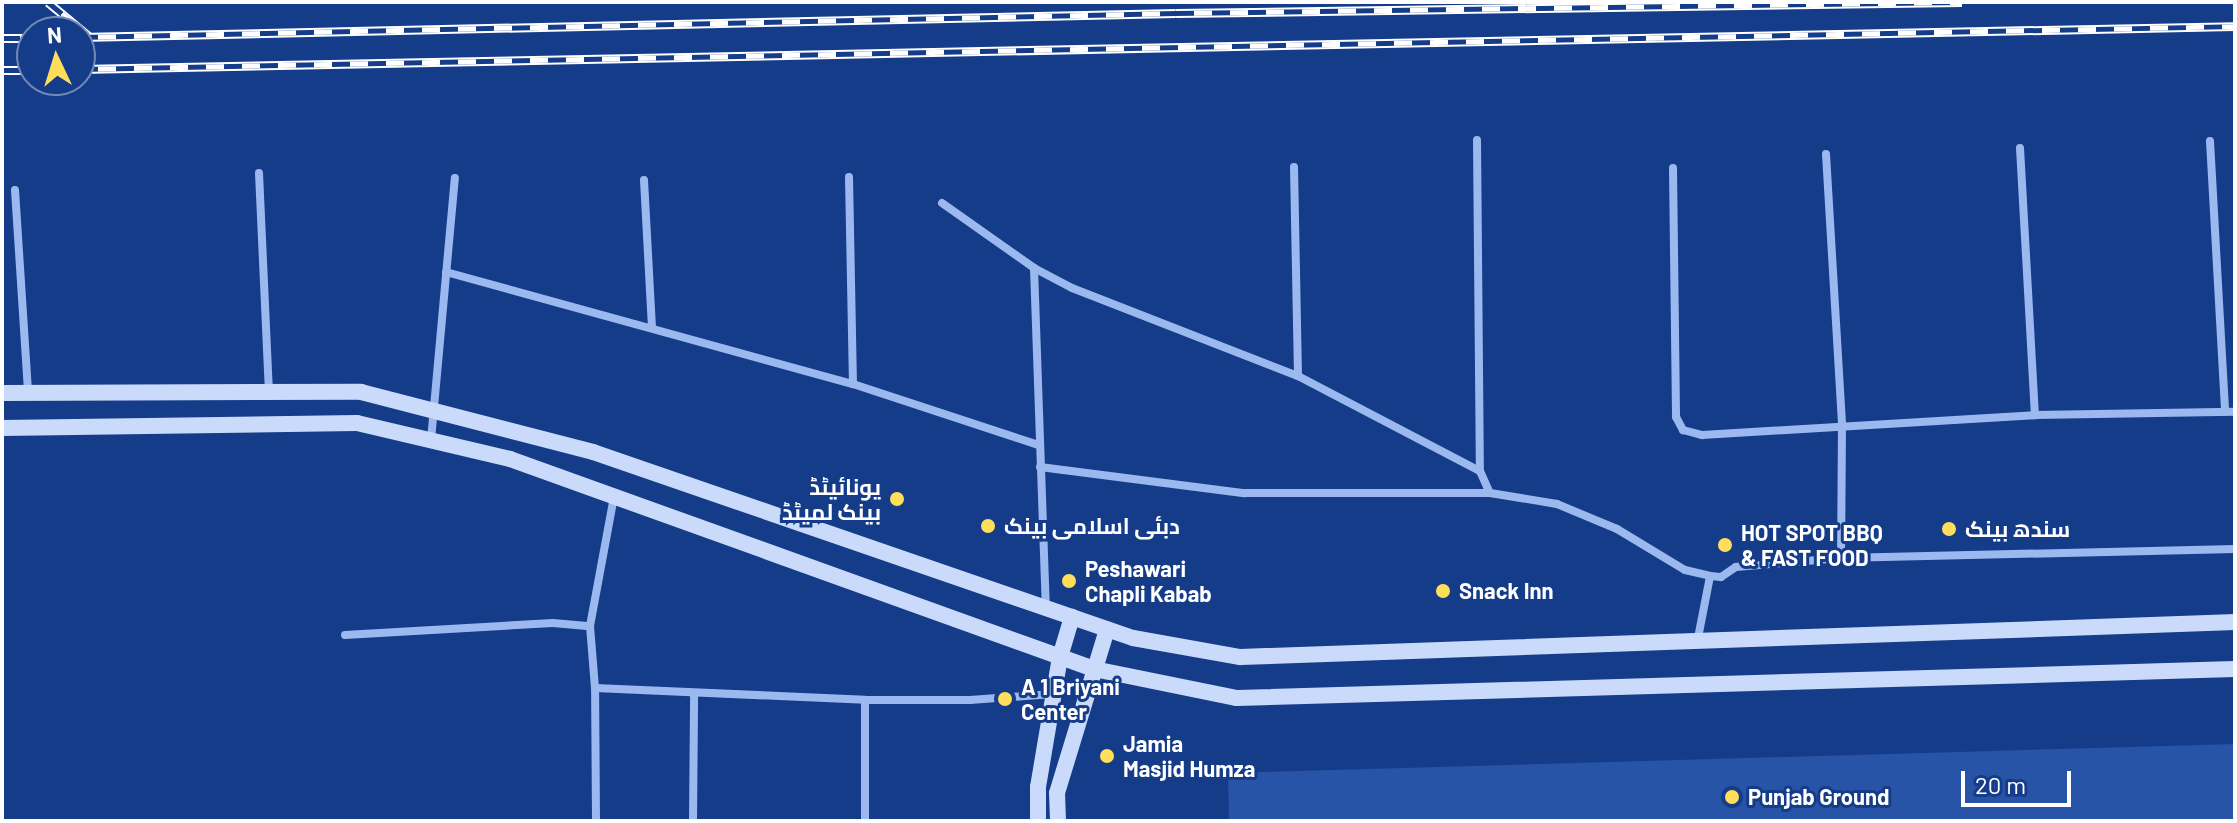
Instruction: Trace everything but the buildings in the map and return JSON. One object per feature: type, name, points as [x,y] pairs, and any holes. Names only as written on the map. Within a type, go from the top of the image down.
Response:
[{"type":"street","points":[[1477,140],[1480,471],[1490,493]]},
{"type":"street","points":[[1673,168],[1676,417],[1683,430],[1702,435],[1842,424],[2035,415],[2230,412],[2210,141]]},
{"type":"street","points":[[2020,148],[2035,415]]},
{"type":"street","points":[[1826,154],[1842,424],[1841,558]]},
{"type":"street","points":[[1294,167],[1298,376]]},
{"type":"street","points":[[259,173],[270,392]]},
{"type":"street","points":[[849,177],[853,384]]},
{"type":"street","points":[[431,441],[455,178]]},
{"type":"street","points":[[644,180],[652,328]]},
{"type":"street","points":[[15,190],[28,393]]},
{"type":"street","points":[[942,203],[1034,268],[1072,288],[1298,376],[1480,471]]},
{"type":"street","points":[[1034,268],[1046,607]]},
{"type":"street","points":[[446,272],[853,384],[1038,445]]},
{"type":"street","points":[[2,393],[361,392],[593,452],[1133,638],[1240,657],[1698,638],[2235,622]]},
{"type":"street","points":[[2,428],[357,423],[510,459],[1094,669],[1237,698],[2235,669]]},
{"type":"street","points":[[1040,467],[1244,493],[1490,493],[1557,504],[1617,529],[1685,570],[1721,577],[1736,567],[1841,558],[2235,549]]},
{"type":"street","points":[[596,821],[595,688],[590,626],[614,497]]},
{"type":"street","points":[[1698,638],[1710,576]]},
{"type":"street","points":[[1038,821],[1038,787],[1053,694],[1072,617]]},
{"type":"street","points":[[345,635],[553,623],[590,626]]},
{"type":"street","points":[[1058,821],[1057,793],[1107,629]]},
{"type":"street","points":[[595,688],[865,700],[970,700],[1053,694]]},
{"type":"street","points":[[693,821],[694,694]]},
{"type":"street","points":[[865,700],[865,821]]},
{"type":"shaded area","name":"Punjab Ground","points":[[2235,744],[2235,821],[1229,821],[1228,773]]},
{"type":"railway","points":[[48,2],[65,16]]},
{"type":"railway","points":[[96,37],[1176,13],[1962,2]]},
{"type":"railway","points":[[96,69],[2235,26]]},
{"type":"railway","points":[[2,38],[16,38]]},
{"type":"railway","points":[[2,70],[16,70]]},
{"type":"place","name":"یونائیٹڈ بینک لمیٹڈ","points":[[897,499]]},
{"type":"place","name":"دبئی اسلامی بینک","points":[[988,526]]},
{"type":"place","name":"سندھ بینک","points":[[1949,529]]},
{"type":"place","name":"HOT SPOT BBQ & FAST FOOD","points":[[1725,545]]},
{"type":"place","name":"Peshawari Chapli Kabab","points":[[1069,581]]},
{"type":"place","name":"Snack Inn","points":[[1443,591]]},
{"type":"place","name":"A 1 Briyani Center","points":[[1005,699]]},
{"type":"place","name":"Jamia Masjid Humza","points":[[1107,756]]},
{"type":"place","name":"Punjab Ground","points":[[1732,797]]}]
